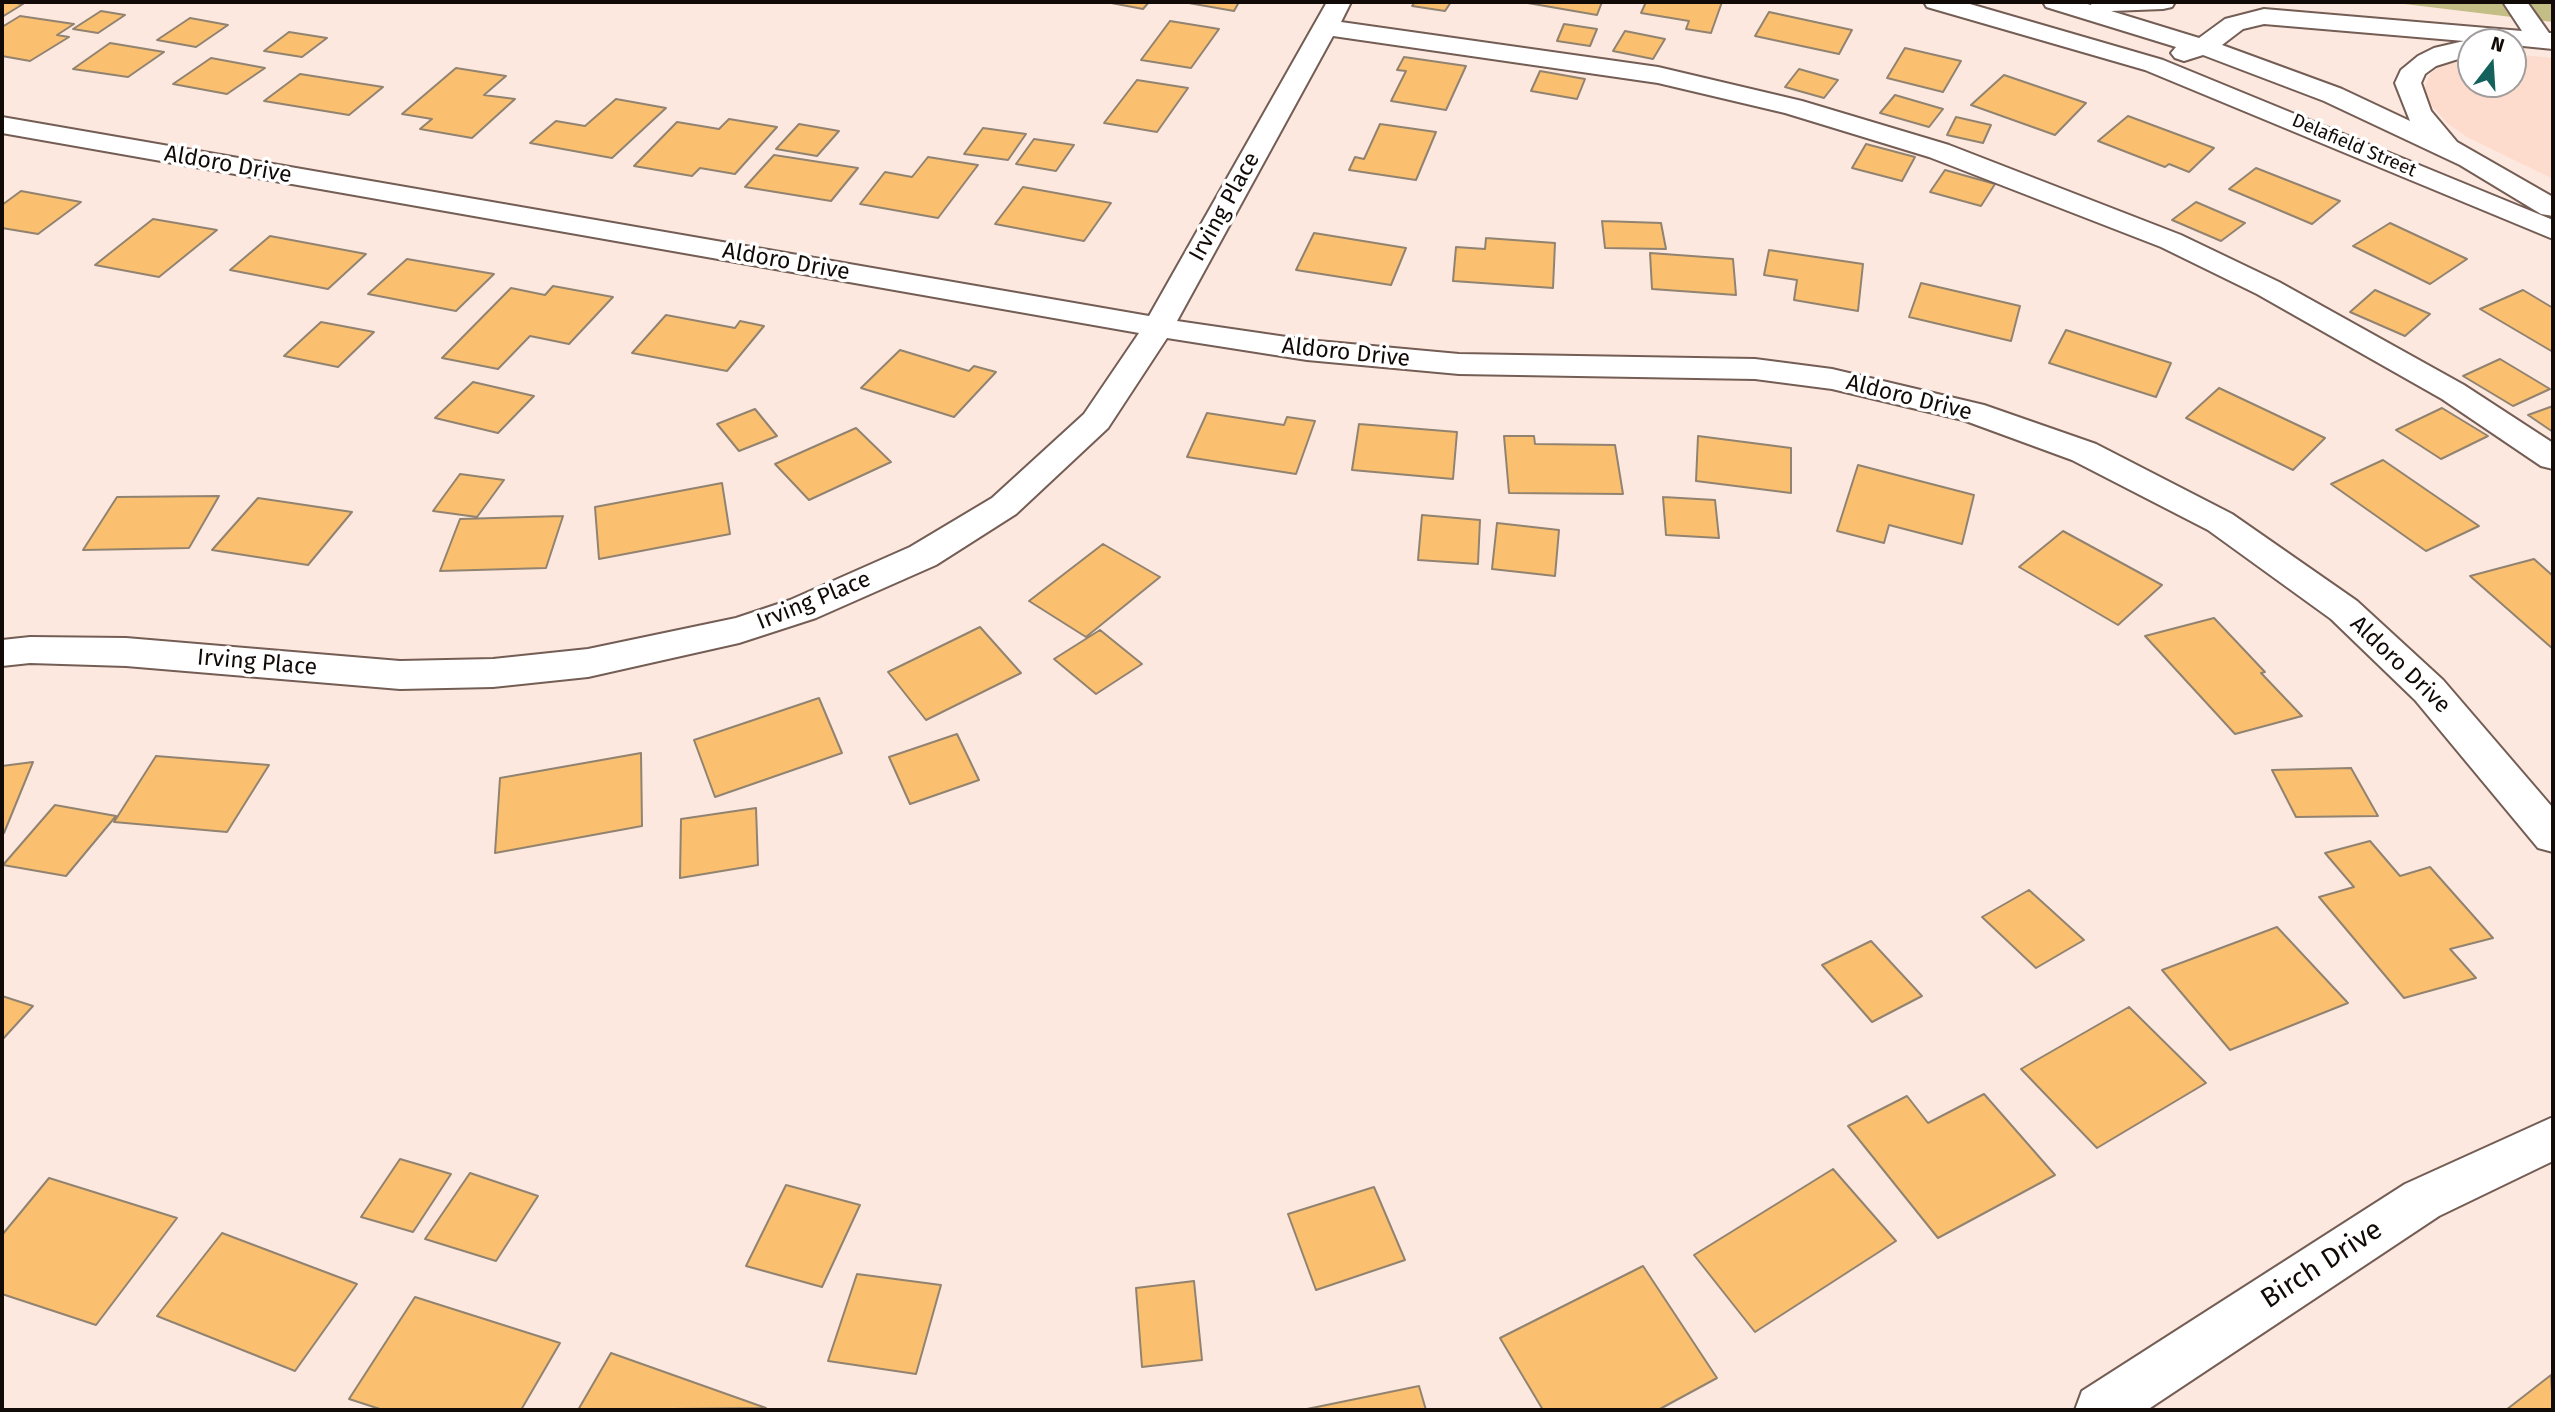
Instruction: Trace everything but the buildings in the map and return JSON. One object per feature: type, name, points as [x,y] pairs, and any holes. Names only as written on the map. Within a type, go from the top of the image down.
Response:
[{"type":"street","name":"Delafield Street","points":[[1936,2],[2052,33],[2154,65],[2553,230]]},
{"type":"street","name":"Delafield Street","points":[[2055,2],[2202,47],[2333,95],[2448,148],[2553,209]]},
{"type":"street","points":[[2080,2],[2120,5],[2164,2]]},
{"type":"street","points":[[2218,7],[2250,2]]},
{"type":"street","points":[[2304,2],[2468,22],[2547,40]]},
{"type":"street","points":[[2515,2],[2547,40]]},
{"type":"street","points":[[1332,15],[1520,53],[1658,75],[1793,107],[1939,151],[2171,241],[2268,288],[2454,392],[2553,458]]},
{"type":"street","name":"Irving Place","points":[[2,653],[30,650],[126,652],[400,675],[494,673],[588,663],[739,630],[803,609],[923,556],[1004,506],[1096,421],[1158,327],[1332,15]]},
{"type":"street","points":[[2154,65],[2202,47],[2234,24],[2264,16],[2547,40]]},
{"type":"street","points":[[2154,65],[2163,34],[2192,17]]},
{"type":"street","points":[[2527,42],[2547,40]]},
{"type":"street","points":[[2448,148],[2418,113],[2408,83],[2414,70],[2427,61],[2457,50]]},
{"type":"street","name":"Aldoro Drive","points":[[2,125],[1158,327],[1307,350],[1459,364],[1755,369],[1832,379],[1972,412],[2084,452],[2220,522],[2344,610],[2430,690],[2553,836]]},
{"type":"street","name":"Birch Drive","points":[[2102,1410],[2422,1200],[2553,1138]]},
{"type":"shaded area","points":[[2388,2],[2553,2],[2553,22]]},
{"type":"shaded area","points":[[2527,55],[2553,58],[2553,179],[2467,137],[2448,124],[2430,104],[2425,87],[2430,74],[2444,63],[2457,59],[2457,98],[2527,98]]}]
